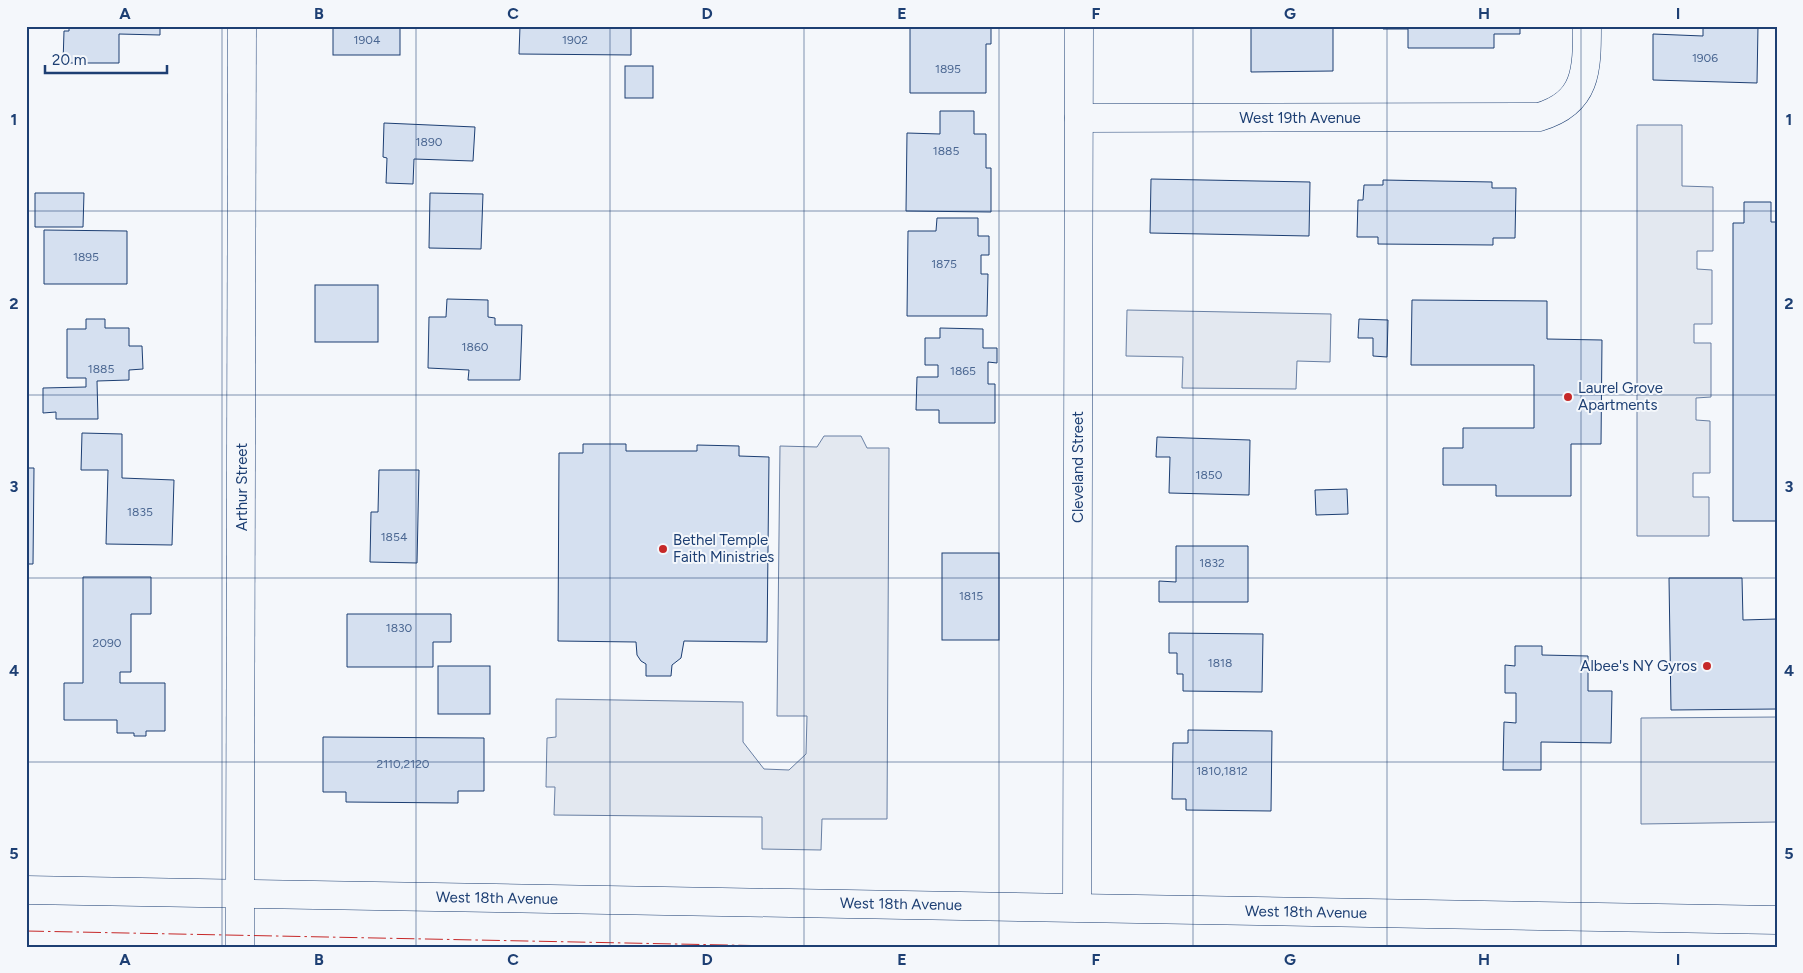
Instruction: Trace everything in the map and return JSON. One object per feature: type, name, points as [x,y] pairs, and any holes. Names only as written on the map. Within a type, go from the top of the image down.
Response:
[{"type":"street","name":"Arthur Street","points":[[240,947],[242,26]]},
{"type":"street","name":"Cleveland Street","points":[[1077,907],[1079,26]]},
{"type":"street","name":"West 19th Avenue","points":[[1079,118],[1521,118],[1555,112],[1570,102],[1578,91],[1586,65],[1587,26]]},
{"type":"street","name":"West 18th Avenue","points":[[26,890],[1777,920]]},
{"type":"shaded area","points":[[1637,125],[1682,125],[1682,186],[1713,187],[1713,251],[1697,251],[1697,269],[1712,270],[1712,324],[1694,324],[1694,343],[1711,343],[1711,397],[1696,398],[1696,420],[1710,421],[1710,473],[1693,473],[1693,497],[1709,497],[1709,536],[1637,536]]},
{"type":"shaded area","points":[[1127,310],[1331,314],[1330,362],[1297,361],[1296,389],[1182,388],[1183,357],[1126,356]]},
{"type":"shaded area","points":[[824,436],[861,436],[867,448],[889,448],[887,819],[822,819],[821,850],[762,849],[762,817],[554,815],[555,787],[546,787],[547,738],[556,737],[556,699],[743,702],[743,742],[764,769],[789,770],[806,754],[807,716],[777,716],[780,446],[817,447]]},
{"type":"shaded area","points":[[1777,717],[1777,822],[1641,824],[1641,718]]},
{"type":"building","points":[[69,26],[160,26],[160,35],[119,34],[119,63],[63,63],[64,31],[69,31]]},
{"type":"building","points":[[333,26],[400,26],[400,55],[333,55]]},
{"type":"building","points":[[520,26],[631,26],[631,55],[519,54]]},
{"type":"building","points":[[910,26],[991,26],[991,44],[986,44],[986,93],[910,93]]},
{"type":"building","points":[[1251,26],[1333,26],[1333,71],[1251,72]]},
{"type":"building","points":[[1383,26],[1520,26],[1520,34],[1494,34],[1494,48],[1408,48],[1408,29],[1383,29]]},
{"type":"building","points":[[1703,26],[1758,26],[1757,83],[1653,80],[1653,34],[1703,36]]},
{"type":"building","points":[[625,66],[653,66],[653,98],[625,98]]},
{"type":"building","points":[[940,111],[974,111],[974,134],[986,134],[986,168],[991,168],[991,212],[906,211],[907,133],[940,134]]},
{"type":"building","points":[[384,123],[475,127],[473,161],[414,159],[413,184],[386,183],[387,158],[383,157]]},
{"type":"building","points":[[1151,179],[1310,182],[1309,236],[1150,233]]},
{"type":"building","points":[[1383,180],[1492,182],[1492,188],[1516,188],[1515,238],[1493,238],[1493,245],[1378,244],[1378,237],[1357,237],[1358,200],[1363,200],[1364,185],[1383,185]]},
{"type":"building","points":[[35,193],[84,193],[83,227],[35,227]]},
{"type":"building","points":[[430,193],[483,194],[481,249],[429,248]]},
{"type":"building","points":[[1744,202],[1771,202],[1771,222],[1777,222],[1777,521],[1733,521],[1733,223],[1744,223]]},
{"type":"building","points":[[937,218],[978,218],[978,236],[989,236],[989,255],[981,255],[981,274],[988,274],[987,316],[907,316],[908,231],[936,231]]},
{"type":"building","points":[[44,230],[127,231],[127,284],[44,284]]},
{"type":"building","points":[[315,285],[378,285],[378,342],[315,342]]},
{"type":"building","points":[[447,299],[488,300],[488,317],[495,318],[495,325],[522,325],[520,380],[468,380],[469,370],[428,368],[429,317],[446,317]]},
{"type":"building","name":"Laurel Grove Apartments","points":[[1412,300],[1547,301],[1547,339],[1602,340],[1601,444],[1571,444],[1571,496],[1496,496],[1496,485],[1443,485],[1443,448],[1463,448],[1463,428],[1534,428],[1534,365],[1411,365]]},
{"type":"building","points":[[86,319],[105,319],[105,328],[129,328],[129,346],[142,346],[143,369],[129,370],[129,380],[97,381],[98,419],[56,419],[56,412],[43,413],[43,388],[86,387],[86,378],[67,378],[67,329],[86,329]]},
{"type":"building","points":[[1359,319],[1388,320],[1387,357],[1373,356],[1373,338],[1358,338]]},
{"type":"building","points":[[940,328],[983,329],[983,348],[997,348],[997,363],[988,362],[988,384],[995,384],[995,423],[939,423],[939,410],[916,410],[917,377],[938,377],[938,365],[925,365],[925,338],[940,338]]},
{"type":"building","points":[[82,433],[122,434],[122,478],[174,480],[172,545],[106,544],[108,470],[81,470]]},
{"type":"building","points":[[1157,437],[1250,440],[1249,495],[1169,493],[1170,457],[1156,457]]},
{"type":"building","name":"Bethel Temple Faith Ministries","points":[[583,444],[626,444],[626,451],[697,451],[697,445],[739,446],[739,456],[769,457],[767,642],[684,641],[681,658],[672,665],[671,676],[646,676],[646,664],[637,655],[636,642],[558,641],[559,453],[583,453]]},
{"type":"building","points":[[26,468],[34,468],[33,564],[26,564]]},
{"type":"building","points":[[379,470],[419,470],[417,563],[370,562],[371,512],[378,512]]},
{"type":"building","points":[[1347,489],[1348,514],[1316,515],[1315,490]]},
{"type":"building","points":[[1176,546],[1248,546],[1248,602],[1159,602],[1159,581],[1176,582]]},
{"type":"building","points":[[942,553],[999,553],[999,640],[942,640]]},
{"type":"building","points":[[83,577],[151,577],[151,614],[131,614],[131,672],[120,672],[120,683],[165,683],[165,731],[146,731],[146,736],[134,736],[134,733],[117,733],[117,720],[64,720],[64,683],[83,683]]},
{"type":"building","points":[[1669,578],[1742,578],[1743,620],[1777,619],[1777,709],[1671,710]]},
{"type":"building","points":[[347,614],[451,614],[451,642],[433,642],[433,667],[347,667]]},
{"type":"building","points":[[1169,633],[1263,634],[1262,692],[1183,691],[1183,674],[1177,674],[1177,653],[1169,653]]},
{"type":"building","points":[[1515,646],[1542,646],[1542,655],[1588,656],[1588,691],[1612,691],[1611,743],[1541,742],[1541,770],[1503,770],[1504,722],[1516,723],[1516,693],[1505,693],[1505,665],[1515,666]]},
{"type":"building","points":[[438,666],[490,666],[490,714],[438,714]]},
{"type":"building","points":[[1188,730],[1272,731],[1271,811],[1186,810],[1186,799],[1172,799],[1173,743],[1188,743]]},
{"type":"building","points":[[323,737],[484,738],[484,791],[458,791],[458,803],[346,802],[346,792],[323,792]]},
{"type":"power","points":[[26,931],[826,947]]},
{"type":"place","name":"Laurel Grove Apartments","points":[[1568,397]]},
{"type":"place","name":"Bethel Temple Faith Ministries","points":[[663,549]]},
{"type":"place","name":"Albee's NY Gyros","points":[[1707,666]]}]
